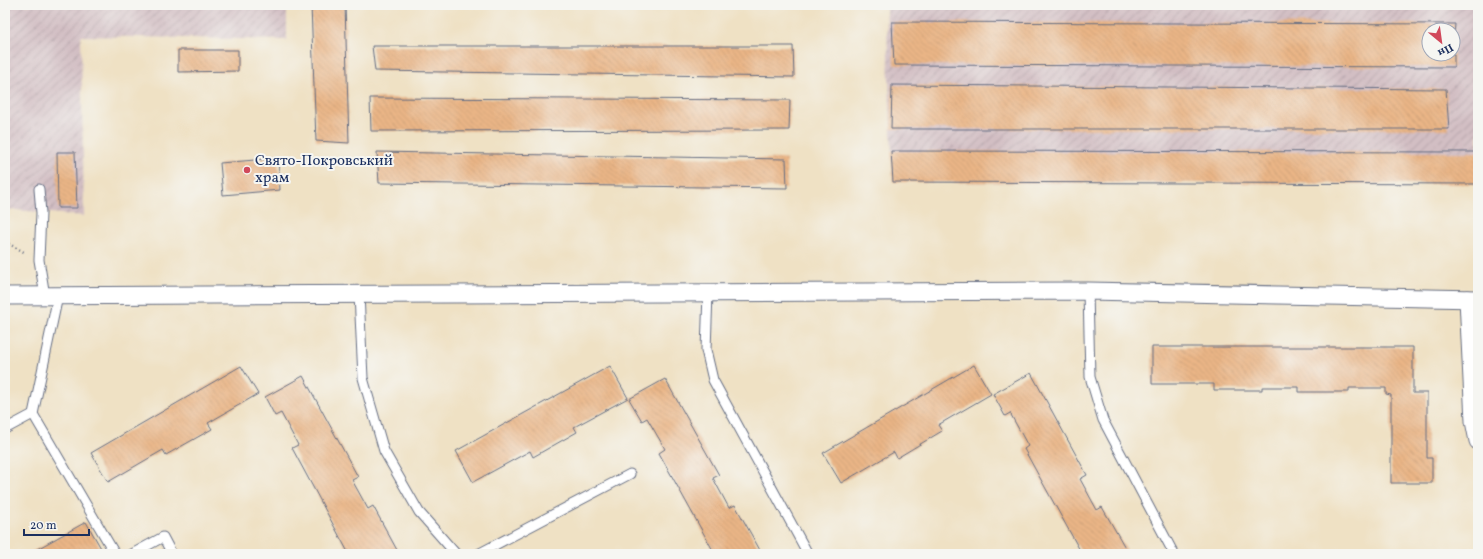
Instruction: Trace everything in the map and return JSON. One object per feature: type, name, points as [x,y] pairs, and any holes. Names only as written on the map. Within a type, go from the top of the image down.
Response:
[{"type":"street","points":[[5,296],[1088,291],[1473,299],[1476,421],[1478,441]]},
{"type":"lane","points":[[39,189],[41,212],[39,260],[51,296],[33,414],[115,554]]},
{"type":"lane","points":[[1088,291],[1090,378],[1103,420],[1174,554]]},
{"type":"lane","points":[[708,293],[706,350],[713,380],[808,554]]},
{"type":"lane","points":[[358,294],[363,378],[384,451],[419,512],[456,554]]},
{"type":"lane","points":[[5,429],[33,414]]},
{"type":"lane","points":[[478,554],[630,474]]},
{"type":"lane","points":[[132,554],[163,537],[172,554]]},
{"type":"shaded area","points":[[5,5],[287,5],[287,40],[81,36],[84,216],[5,209]]},
{"type":"shaded area","points":[[886,5],[1478,5],[1478,184],[893,182]]},
{"type":"building","points":[[311,5],[345,5],[349,143],[316,141]]},
{"type":"building","points":[[892,22],[1421,24],[1421,62],[1454,62],[1454,67],[894,65]]},
{"type":"building","points":[[372,46],[793,46],[794,77],[375,71]]},
{"type":"building","points":[[178,50],[238,50],[238,71],[178,72]]},
{"type":"building","points":[[892,85],[1446,89],[1449,129],[891,129]]},
{"type":"building","points":[[370,98],[790,100],[789,130],[371,131]]},
{"type":"building","points":[[891,151],[1478,152],[1478,184],[893,182]]},
{"type":"building","points":[[57,152],[75,152],[77,208],[58,208]]},
{"type":"building","points":[[377,152],[786,159],[787,188],[379,183]]},
{"type":"building","points":[[278,158],[280,190],[223,195],[220,163]]},
{"type":"building","points":[[1152,347],[1413,347],[1413,393],[1427,393],[1427,458],[1432,458],[1432,483],[1391,483],[1391,395],[1386,394],[1386,388],[1349,388],[1349,392],[1299,392],[1299,387],[1262,387],[1262,390],[1214,390],[1214,384],[1152,384]]},
{"type":"building","points":[[974,365],[991,394],[938,425],[942,431],[897,458],[894,452],[841,483],[823,453]]},
{"type":"building","points":[[241,366],[258,394],[208,423],[212,429],[166,455],[163,450],[108,482],[91,453]]},
{"type":"building","points":[[610,366],[628,398],[574,427],[577,432],[533,457],[530,451],[473,482],[456,451]]},
{"type":"building","points":[[1031,373],[1087,475],[1080,479],[1097,510],[1102,507],[1127,551],[1123,554],[1082,554],[1024,449],[1028,446],[1010,413],[1005,416],[993,394]]},
{"type":"building","points":[[303,376],[358,477],[352,480],[368,509],[373,506],[397,550],[391,554],[349,554],[292,448],[298,445],[281,413],[275,416],[265,397]]},
{"type":"building","points":[[665,379],[719,475],[713,478],[729,508],[735,505],[761,552],[758,554],[715,554],[659,453],[665,449],[647,418],[642,421],[629,399]]},
{"type":"building","points":[[86,522],[102,550],[95,554],[28,554]]},
{"type":"place","name":"Свято-Покровський храм","points":[[247,170]]}]
